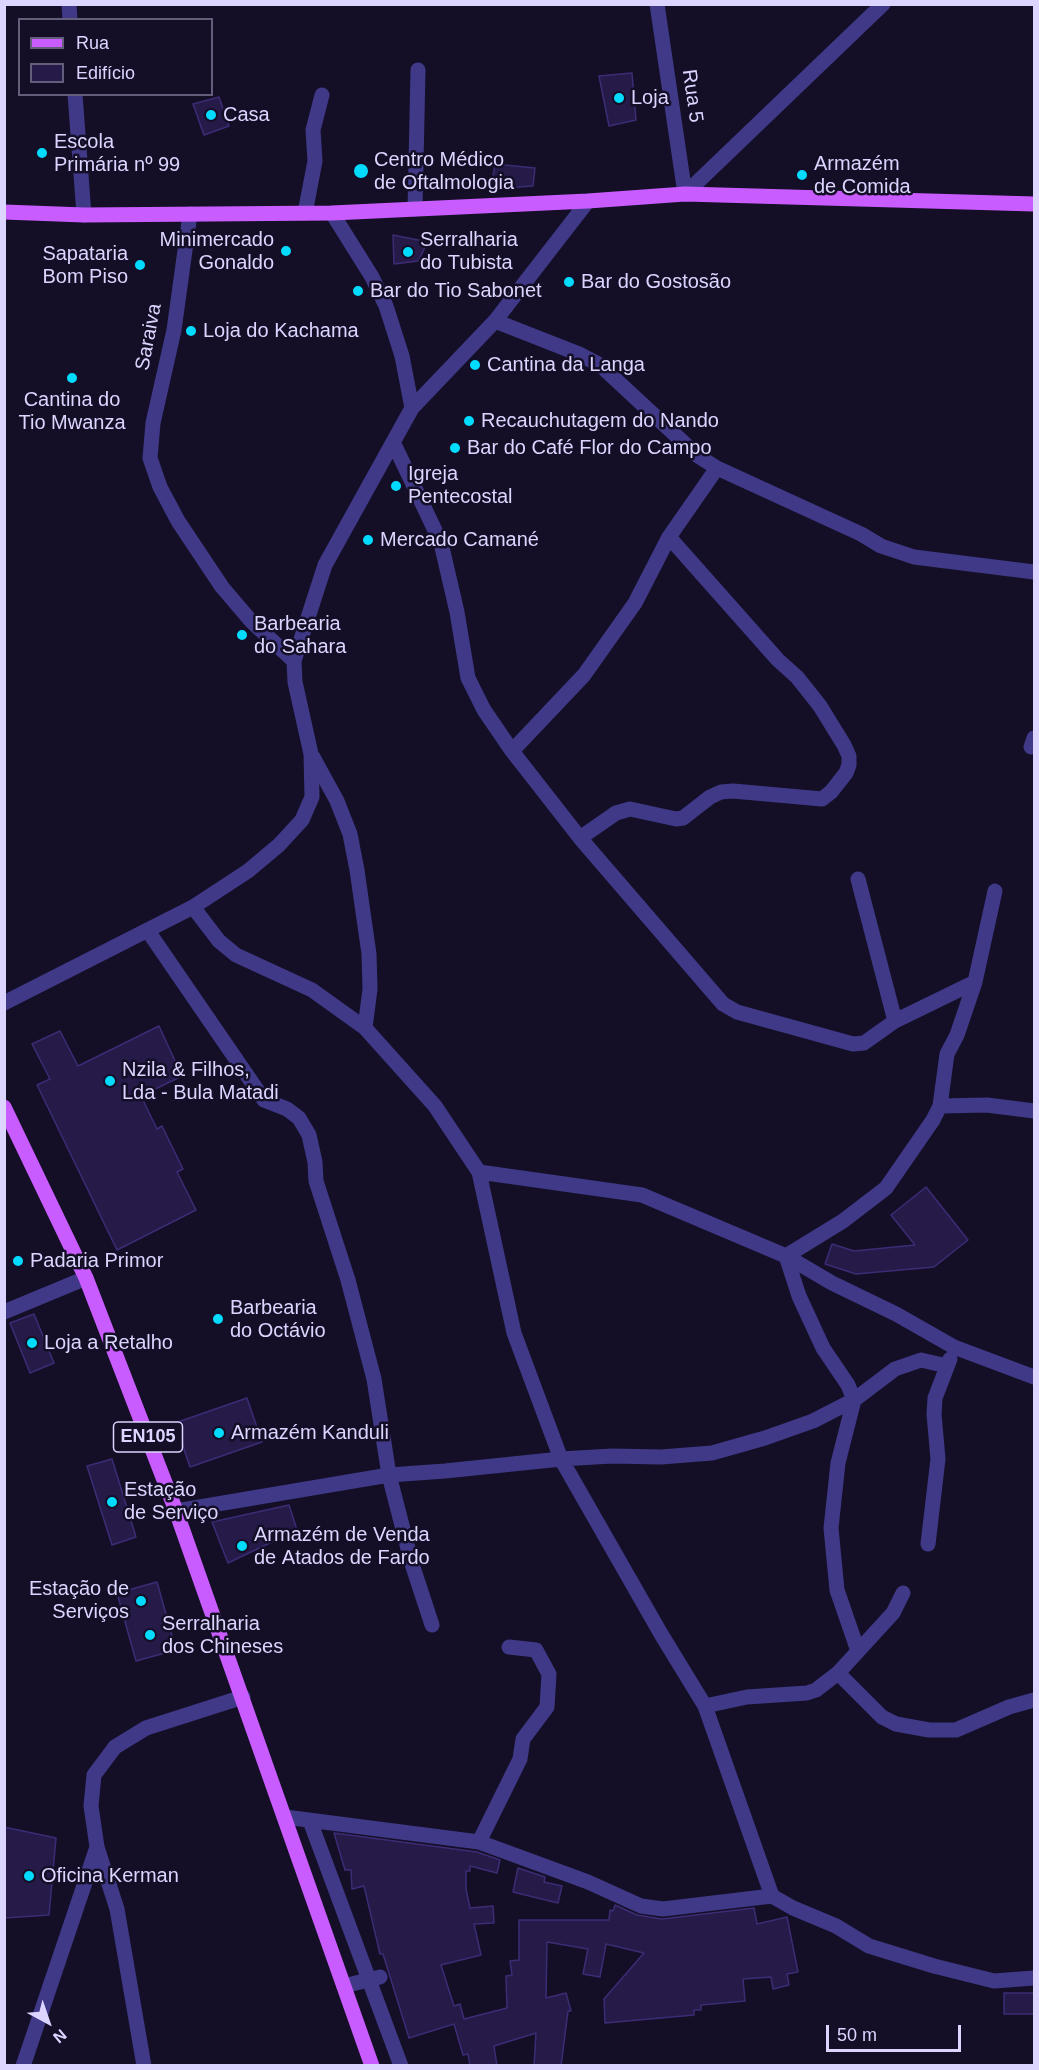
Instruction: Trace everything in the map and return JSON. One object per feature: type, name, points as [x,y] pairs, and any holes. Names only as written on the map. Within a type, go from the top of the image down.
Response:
[{"type":"main road","points":[[4,212],[84,215],[332,213],[685,194],[1035,204]]},
{"type":"main road","name":"EN105","points":[[5,1109],[86,1278],[176,1511],[372,2066]]},
{"type":"street","name":"Rua 5","points":[[657,4],[685,194]]},
{"type":"street","points":[[685,194],[883,4]]},
{"type":"street","points":[[415,209],[418,70]]},
{"type":"street","points":[[305,213],[315,161],[313,130],[322,95]]},
{"type":"street","points":[[75,96],[84,215]]},
{"type":"street","points":[[4,1003],[193,907],[248,871],[279,845],[302,820],[312,797],[311,754],[295,682],[294,661],[325,565],[412,408],[495,321],[588,201]]},
{"type":"street","points":[[332,213],[372,277],[386,306],[402,356],[412,408]]},
{"type":"street","points":[[190,214],[174,330],[153,423],[150,458],[160,487],[178,521],[222,587],[251,621],[294,661]]},
{"type":"street","points":[[495,321],[579,354],[600,365],[698,456],[717,468],[861,534],[881,546],[914,557],[1035,572]]},
{"type":"street","points":[[393,442],[441,543],[457,612],[468,678],[484,710],[512,751],[580,838],[723,1004],[737,1012],[853,1044],[864,1043],[895,1021],[975,982]]},
{"type":"street","points":[[512,751],[584,675],[635,603],[669,537],[717,468]]},
{"type":"street","points":[[580,838],[616,813],[630,809],[676,819],[683,818],[710,797],[721,792],[733,791],[822,799],[831,792],[846,773],[849,765],[849,756],[844,745],[820,706],[797,677],[778,660],[669,537]]},
{"type":"street","points":[[311,754],[337,801],[350,834],[369,954],[370,989],[365,1028]]},
{"type":"street","points":[[858,879],[895,1021]]},
{"type":"street","points":[[786,1256],[843,1221],[886,1188],[933,1120],[940,1106],[947,1054],[957,1035],[975,982],[995,891]]},
{"type":"street","points":[[193,907],[219,941],[236,955],[312,990],[365,1028],[435,1106],[479,1172],[514,1334],[561,1459],[705,1706],[772,1896]]},
{"type":"street","points":[[148,931],[264,1100],[287,1109],[299,1118],[309,1136],[315,1162],[316,1181],[348,1280],[374,1379],[389,1475],[412,1564],[432,1625]]},
{"type":"street","points":[[940,1106],[987,1105],[1035,1111]]},
{"type":"street","points":[[479,1172],[642,1195],[786,1256],[832,1283],[896,1314],[954,1347],[1035,1377]]},
{"type":"street","points":[[786,1256],[799,1296],[823,1348],[848,1385],[855,1400],[838,1463],[831,1528],[837,1590],[858,1652]]},
{"type":"street","points":[[4,1312],[86,1278]]},
{"type":"street","points":[[927,1544],[938,1459],[935,1398],[954,1347]]},
{"type":"street","points":[[176,1511],[389,1475],[445,1472],[561,1459],[612,1456],[661,1457],[712,1453],[813,1421],[855,1400],[895,1369],[921,1360],[947,1366]]},
{"type":"street","points":[[705,1706],[747,1697],[807,1693],[816,1690],[838,1673],[893,1613],[903,1593]]},
{"type":"street","points":[[479,1842],[520,1759],[524,1739],[547,1707],[549,1674],[536,1650],[509,1647]]},
{"type":"street","points":[[838,1673],[882,1717],[896,1724],[929,1730],[956,1730],[1009,1707],[1035,1700]]},
{"type":"street","points":[[144,2066],[117,1910],[97,1847],[91,1806],[94,1775],[115,1747],[146,1728],[243,1697]]},
{"type":"street","points":[[285,1817],[400,1830],[479,1842],[588,1882],[641,1905],[663,1909],[772,1896],[793,1908],[836,1926],[869,1946],[994,1981],[1035,1978]]},
{"type":"street","points":[[310,1821],[375,1979],[401,2066]]},
{"type":"street","points":[[23,2066],[97,1847]]},
{"type":"street","points":[[344,1986],[375,1979]]},
{"type":"building","name":"Loja","points":[[632,73],[636,120],[609,126],[599,76]]},
{"type":"building","name":"Casa","points":[[219,97],[229,126],[204,135],[193,104]]},
{"type":"building","points":[[495,164],[535,168],[533,186],[491,189]]},
{"type":"building","name":"Serralharia do Tubista","points":[[393,235],[428,242],[418,261],[394,264]]},
{"type":"building","points":[[159,1026],[182,1076],[141,1096],[157,1129],[162,1126],[183,1169],[177,1172],[196,1210],[117,1250],[37,1085],[50,1079],[32,1044],[60,1031],[78,1066]]},
{"type":"building","points":[[926,1187],[968,1240],[934,1267],[856,1274],[825,1264],[832,1244],[854,1251],[915,1245],[891,1215]]},
{"type":"building","name":"Loja a Retalho","points":[[34,1314],[54,1363],[30,1373],[10,1323]]},
{"type":"building","name":"Armazém Kanduli","points":[[247,1398],[262,1442],[190,1467],[175,1423]]},
{"type":"building","name":"Estação de Serviço","points":[[112,1459],[136,1537],[112,1545],[87,1466]]},
{"type":"building","name":"Armazém de Venda de Atados de Fardo","points":[[289,1505],[297,1530],[228,1563],[212,1522]]},
{"type":"building","points":[[157,1582],[176,1650],[136,1661],[117,1593]]},
{"type":"building","name":"Oficina Kerman","points":[[4,1827],[56,1838],[49,1915],[4,1918]]},
{"type":"building","points":[[334,1833],[477,1852],[500,1860],[497,1873],[470,1866],[470,1871],[466,1871],[466,1889],[470,1908],[493,1906],[494,1923],[474,1924],[481,1955],[441,1965],[454,2006],[460,2004],[464,2019],[507,2008],[506,1976],[512,1975],[510,1961],[519,1960],[519,1920],[609,1920],[610,1910],[613,1911],[615,1905],[637,1915],[662,1919],[754,1908],[757,1924],[787,1917],[798,1972],[787,1974],[789,1985],[773,1989],[771,1977],[743,1979],[745,2001],[701,2005],[701,2010],[694,2010],[694,2015],[605,2023],[604,1999],[644,1953],[606,1944],[600,1977],[583,1974],[588,1949],[547,1942],[546,1998],[566,1993],[571,2011],[568,2011],[561,2066],[534,2066],[536,2033],[494,2046],[497,2066],[470,2066],[468,2054],[463,2055],[454,2024],[409,2038],[383,1954],[380,1954],[364,1886],[352,1889],[351,1870],[345,1870]]},
{"type":"building","points":[[518,1868],[545,1877],[544,1882],[562,1886],[558,1903],[513,1892]]},
{"type":"building","points":[[1004,1993],[1035,1993],[1035,2014],[1004,2014]]},
{"type":"place","name":"Loja","points":[[619,98]]},
{"type":"place","name":"Casa","points":[[211,115]]},
{"type":"place","name":"Escola Primária nº 99","points":[[42,153]]},
{"type":"place","name":"Centro Médico de Oftalmologia","points":[[361,171]]},
{"type":"place","name":"Armazém de Comida","points":[[802,175]]},
{"type":"place","name":"Minimercado Gonaldo","points":[[286,251]]},
{"type":"place","name":"Serralharia do Tubista","points":[[408,252]]},
{"type":"place","name":"Sapataria Bom Piso","points":[[140,265]]},
{"type":"place","name":"Bar do Gostosão","points":[[569,282]]},
{"type":"place","name":"Bar do Tio Sabonet","points":[[358,291]]},
{"type":"place","name":"Loja do Kachama","points":[[191,331]]},
{"type":"place","name":"Cantina da Langa","points":[[475,365]]},
{"type":"place","name":"Cantina do Tio Mwanza","points":[[72,378]]},
{"type":"place","name":"Recauchutagem do Nando","points":[[469,421]]},
{"type":"place","name":"Bar do Café Flor do Campo","points":[[455,448]]},
{"type":"place","name":"Igreja Pentecostal","points":[[396,486]]},
{"type":"place","name":"Mercado Camané","points":[[368,540]]},
{"type":"place","name":"Barbearia do Sahara","points":[[242,635]]},
{"type":"place","name":"Nzila & Filhos, Lda - Bula Matadi","points":[[110,1081]]},
{"type":"place","name":"Padaria Primor","points":[[18,1261]]},
{"type":"place","name":"Barbearia do Octávio","points":[[218,1319]]},
{"type":"place","name":"Loja a Retalho","points":[[32,1343]]},
{"type":"place","name":"Armazém Kanduli","points":[[219,1433]]},
{"type":"place","name":"Estação de Serviço","points":[[112,1502]]},
{"type":"place","name":"Armazém de Venda de Atados de Fardo","points":[[242,1546]]},
{"type":"place","name":"Estação de Serviços","points":[[141,1601]]},
{"type":"place","name":"Serralharia dos Chineses","points":[[150,1635]]},
{"type":"place","name":"Oficina Kerman","points":[[29,1876]]}]
